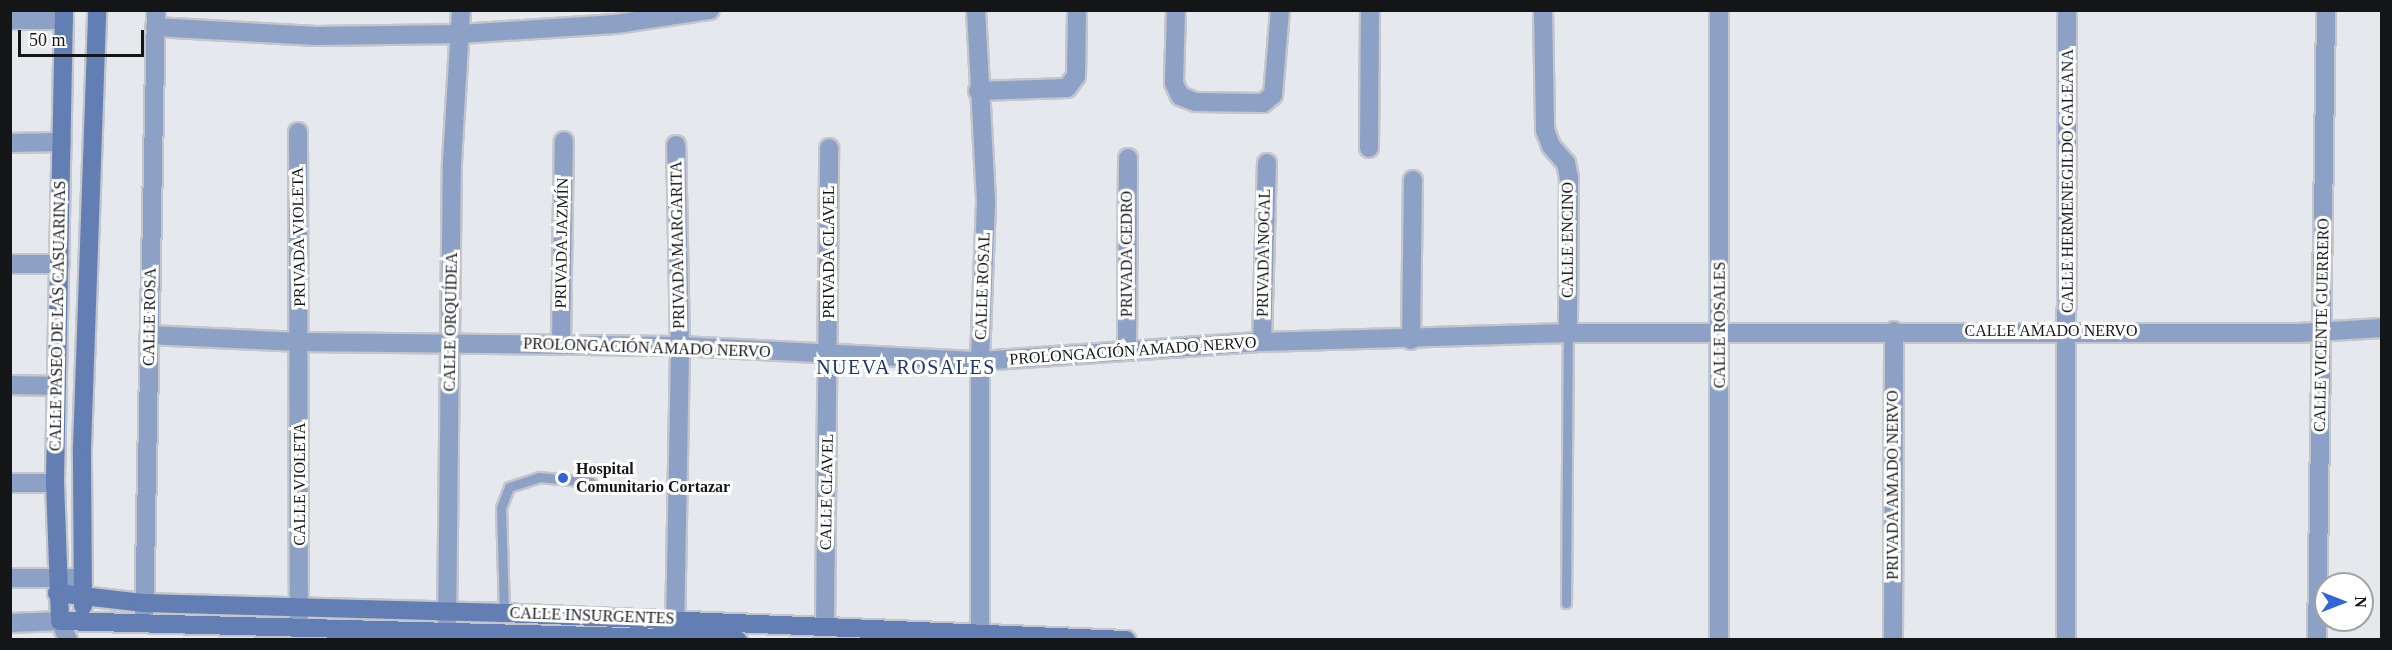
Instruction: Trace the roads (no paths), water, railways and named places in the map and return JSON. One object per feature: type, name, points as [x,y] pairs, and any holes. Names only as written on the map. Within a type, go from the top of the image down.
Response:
[{"type":"main road","name":"CALLE PASEO DE LAS CASUARINAS","points":[[83,620],[97,10]]},
{"type":"main road","name":"CALLE PASEO DE LAS CASUARINAS","points":[[60,621],[55,483],[64,15]]},
{"type":"main road","name":"CALLE INSURGENTES","points":[[57,585],[82,586],[144,603],[299,606],[447,620],[675,628],[825,627],[980,637],[1126,639]]},
{"type":"main road","name":"CALLE INSURGENTES","points":[[60,621],[299,626],[447,620],[504,613],[675,628],[738,639]]},
{"type":"street","name":"CALLE ORQUÍDEA","points":[[447,620],[452,162],[461,10]]},
{"type":"street","points":[[156,19],[316,36],[460,34],[616,17],[710,10]]},
{"type":"street","name":"CALLE ROSAL","points":[[975,10],[978,91],[987,203],[980,361],[980,637]]},
{"type":"street","points":[[978,91],[1067,88],[1076,76],[1077,10]]},
{"type":"street","points":[[1176,10],[1174,83],[1180,96],[1196,102],[1263,103],[1273,95],[1280,10]]},
{"type":"street","points":[[1369,148],[1370,10]]},
{"type":"street","name":"CALLE ENCINO","points":[[1543,10],[1545,130],[1551,146],[1566,163],[1569,178],[1568,333]]},
{"type":"street","name":"CALLE ROSALES","points":[[1719,10],[1719,639]]},
{"type":"street","name":"CALLE HERMENEGILDO GALEANA","points":[[2066,639],[2067,10]]},
{"type":"street","name":"CALLE VICENTE GUERRERO","points":[[2317,639],[2326,10]]},
{"type":"street","points":[[10,20],[64,15]]},
{"type":"street","name":"CALLE ROSA","points":[[144,622],[156,19]]},
{"type":"street","name":"PRIVADA VIOLETA","points":[[298,132],[300,342]]},
{"type":"street","name":"PRIVADA JAZMÍN","points":[[561,345],[564,141]]},
{"type":"street","points":[[10,143],[62,142]]},
{"type":"street","name":"PRIVADA MARGARITA","points":[[675,628],[680,346],[676,145]]},
{"type":"street","name":"PRIVADA CLAVEL","points":[[829,148],[829,356]]},
{"type":"street","name":"PRIVADA CEDRO","points":[[1127,350],[1128,158]]},
{"type":"street","name":"PRIVADA NOGAL","points":[[1262,342],[1266,163]]},
{"type":"street","points":[[1411,340],[1413,180]]},
{"type":"street","points":[[10,264],[60,264]]},
{"type":"street","name":"CALLE AMADO NERVO","points":[[1720,332],[2322,332],[2382,328]]},
{"type":"street","name":"PRIVADA AMADO NERVO","points":[[1893,639],[1894,331]]},
{"type":"street","name":"PROLONGACIÓN AMADO NERVO","points":[[150,335],[300,342],[451,341],[680,346],[829,356],[980,361],[1262,342],[1411,340],[1568,333],[1720,332]]},
{"type":"street","name":"CALLE VIOLETA","points":[[299,626],[300,342]]},
{"type":"street","name":"CALLE CLAVEL","points":[[825,627],[829,356]]},
{"type":"street","points":[[10,385],[57,386]]},
{"type":"street","points":[[10,483],[55,483]]},
{"type":"street","points":[[10,578],[57,585]]},
{"type":"street","points":[[79,639],[83,620]]},
{"type":"street","points":[[10,622],[60,621],[68,639]]},
{"type":"lane","points":[[1566,603],[1568,333]]},
{"type":"lane","points":[[504,613],[501,508],[509,487],[539,477],[591,482]]},
{"type":"place","name":"Hospital Comunitario Cortazar","points":[[563,478]]},
{"type":"district","name":"NUEVA ROSALES","points":[[906,367]]}]
